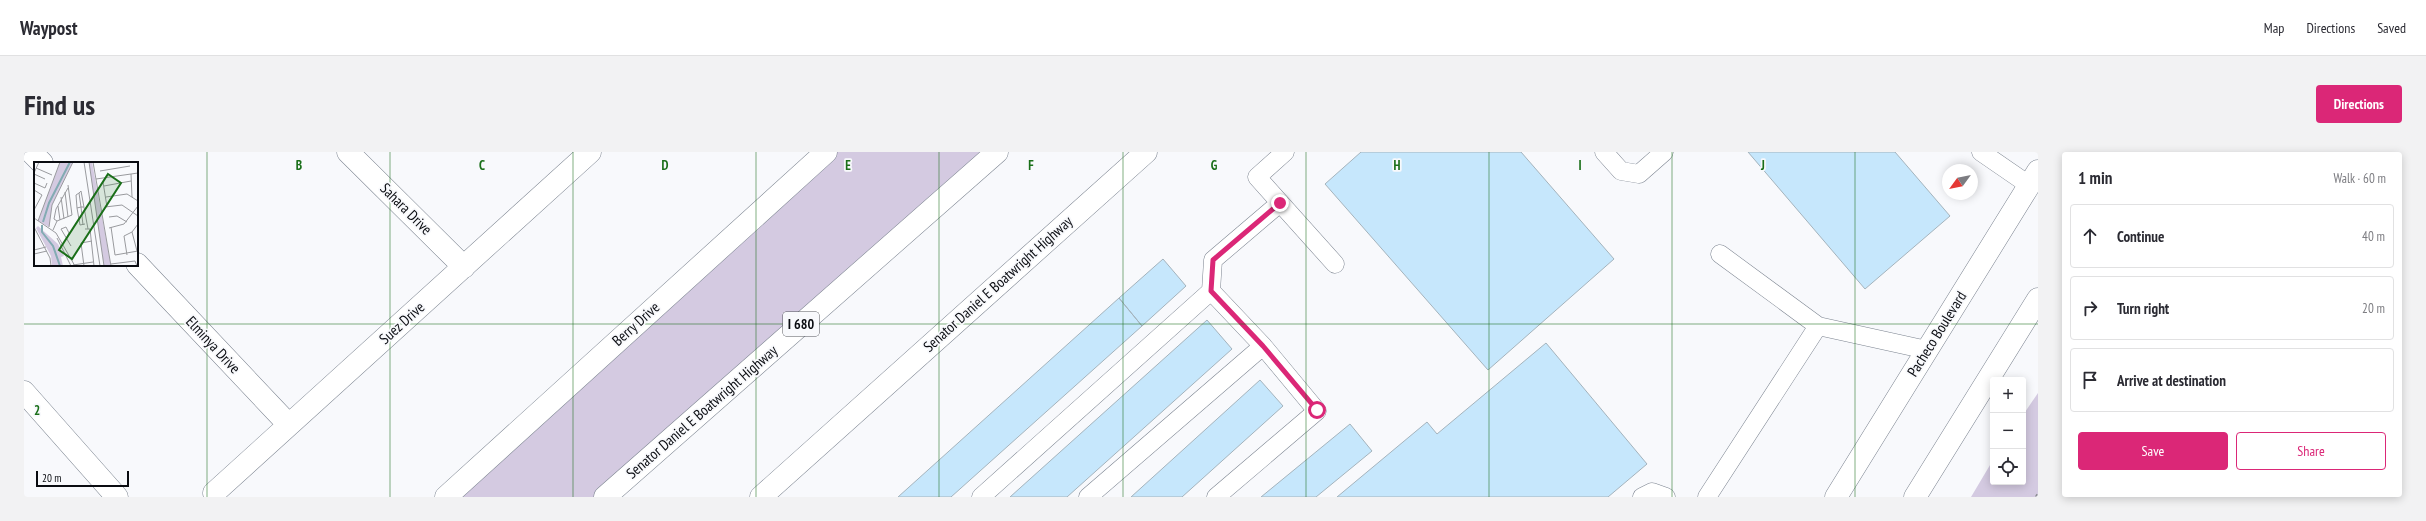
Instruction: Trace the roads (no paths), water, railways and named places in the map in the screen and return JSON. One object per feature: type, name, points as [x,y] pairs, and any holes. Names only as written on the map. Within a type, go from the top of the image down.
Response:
[{"type":"main road","points":[[31,152],[41,162]]},
{"type":"main road","name":"Sahara Drive","points":[[348,152],[464,267]]},
{"type":"main road","name":"Suez Drive","points":[[214,494],[590,152]]},
{"type":"main road","name":"Berry Drive","points":[[446,497],[826,152]]},
{"type":"main road","name":"Senator Daniel E Boatwright Highway","points":[[606,497],[998,152]]},
{"type":"main road","name":"Senator Daniel E Boatwright Highway","points":[[761,497],[1146,152]]},
{"type":"main road","name":"Pacheco Boulevard","points":[[1836,497],[2034,178]]},
{"type":"main road","name":"Elminya Drive","points":[[138,265],[289,425]]},
{"type":"main road","points":[[1915,497],[2038,299]]},
{"type":"main road","points":[[24,392],[117,497]]},
{"type":"lane","points":[[1285,152],[1257,177],[1335,264]]},
{"type":"lane","points":[[1604,152],[1621,171],[1639,174],[1664,152]]},
{"type":"lane","points":[[1981,152],[2034,178]]},
{"type":"lane","points":[[981,497],[1211,291],[1213,260],[1280,203]]},
{"type":"lane","points":[[1720,254],[1818,326],[1928,350]]},
{"type":"lane","points":[[1211,291],[1263,346],[1317,410],[1216,497]]},
{"type":"lane","points":[[1707,497],[1818,326]]},
{"type":"lane","points":[[1088,497],[1263,346]]},
{"type":"lane","points":[[1642,497],[1652,492],[1666,497]]}]
